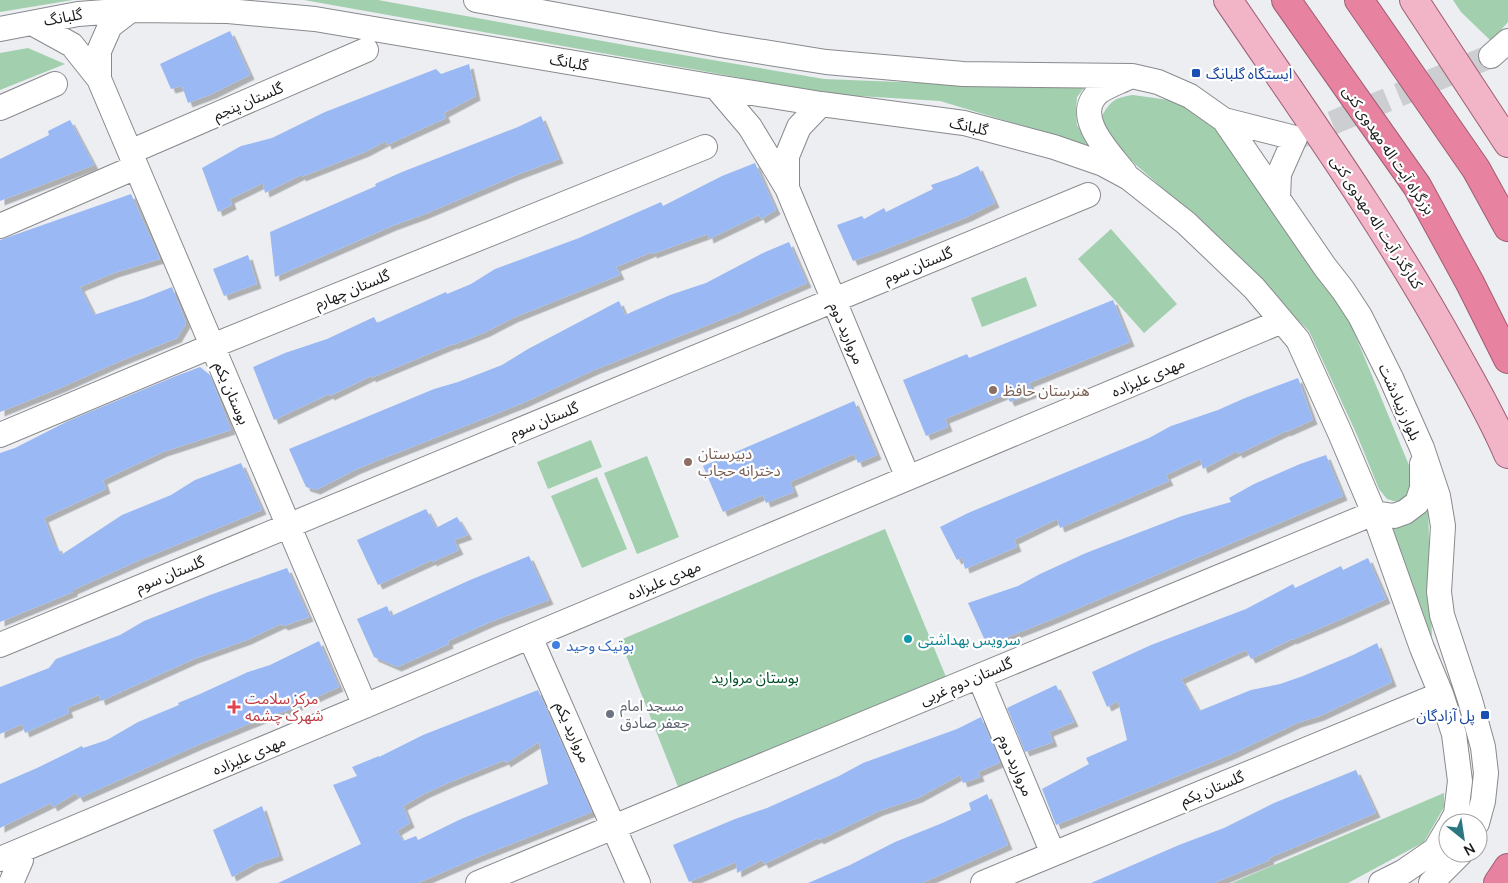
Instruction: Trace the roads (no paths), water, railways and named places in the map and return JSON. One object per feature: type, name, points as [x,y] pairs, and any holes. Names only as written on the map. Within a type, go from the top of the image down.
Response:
[{"type":"highway","name":"بزرگراه آیت اله مهدوی کنی","points":[[1286,0],[1417,186],[1470,282],[1508,360]]},
{"type":"highway","points":[[1359,0],[1476,169],[1508,227]]},
{"type":"highway","points":[[1498,883],[1508,868]]},
{"type":"main road","name":"کنارگذر آیت اله مهدوی کنی","points":[[1228,0],[1355,186],[1427,300],[1497,428],[1508,454]]},
{"type":"main road","points":[[1414,0],[1508,143]]},
{"type":"street","points":[[476,0],[826,62],[963,74],[1132,76]]},
{"type":"street","name":"گلبانگ","points":[[0,29],[78,14],[131,10],[228,11],[315,19],[821,104],[964,124],[1054,146],[1103,164],[1129,178]]},
{"type":"street","name":"بوستان یکم","points":[[99,79],[99,51],[110,26],[131,10]]},
{"type":"street","name":"بوستان یکم","points":[[32,23],[72,45],[99,79],[365,706]]},
{"type":"street","points":[[1508,41],[1491,56],[1508,53]]},
{"type":"street","name":"گلستان پنجم","points":[[0,226],[133,160],[366,50]]},
{"type":"street","points":[[1132,76],[1100,92],[1091,102],[1089,115],[1093,129],[1129,178],[1186,223],[1254,288],[1298,340],[1374,514],[1422,648],[1441,694],[1454,734],[1460,781],[1456,813]]},
{"type":"street","name":"بلوار زیبادشت","points":[[1132,76],[1158,82],[1190,96],[1224,120],[1360,316],[1391,378],[1422,448],[1438,496],[1443,526],[1439,592],[1442,615],[1470,700],[1483,747],[1486,773],[1480,813]]},
{"type":"street","points":[[0,108],[55,84]]},
{"type":"street","name":"مروارید دوم","points":[[716,87],[750,127],[787,188],[908,478]]},
{"type":"street","name":"مروارید دوم","points":[[787,188],[788,156],[800,127],[821,104]]},
{"type":"street","points":[[1224,120],[1295,138],[1279,174],[1278,198]]},
{"type":"street","name":"گلستان چهارم","points":[[0,435],[212,346],[705,147]]},
{"type":"street","name":"گلستان سوم","points":[[0,645],[1088,195]]},
{"type":"street","name":"مهدی علیزاده","points":[[0,875],[11,859],[46,840],[1282,321]]},
{"type":"street","points":[[1374,514],[1394,516],[1405,512],[1417,503],[1422,488],[1422,448]]},
{"type":"street","name":"گلستان دوم غربی","points":[[478,883],[1374,514]]},
{"type":"street","name":"مروارید یکم","points":[[530,637],[638,883]]},
{"type":"street","name":"مروارید دوم","points":[[979,676],[1053,854]]},
{"type":"street","name":"گلستان یکم","points":[[983,883],[1441,694]]},
{"type":"street","points":[[1380,883],[1403,872],[1434,850],[1438,844]]},
{"type":"street","points":[[11,859],[11,883]]},
{"type":"street","points":[[1431,883],[1451,863]]},
{"type":"tunnel","points":[[1299,137],[1491,56]]},
{"type":"place","name":"ایستگاه گلبانگ","points":[[1196,73]]},
{"type":"place","name":"هنرستان حافظ","points":[[993,390]]},
{"type":"place","name":"دبیرستان دخترانه حجاب","points":[[688,462]]},
{"type":"place","name":"سرویس بهداشتی","points":[[908,639]]},
{"type":"place","name":"بوتیک وحید","points":[[556,645]]},
{"type":"place","name":"مرکز سلامت شهرک چشمه","points":[[234,707]]},
{"type":"place","name":"مسجد امام جعفر صادق","points":[[610,714]]},
{"type":"place","name":"پل آزادگان","points":[[1485,715]]},
{"type":"park label","name":"بوستان مروارید","points":[[755,677]]}]
